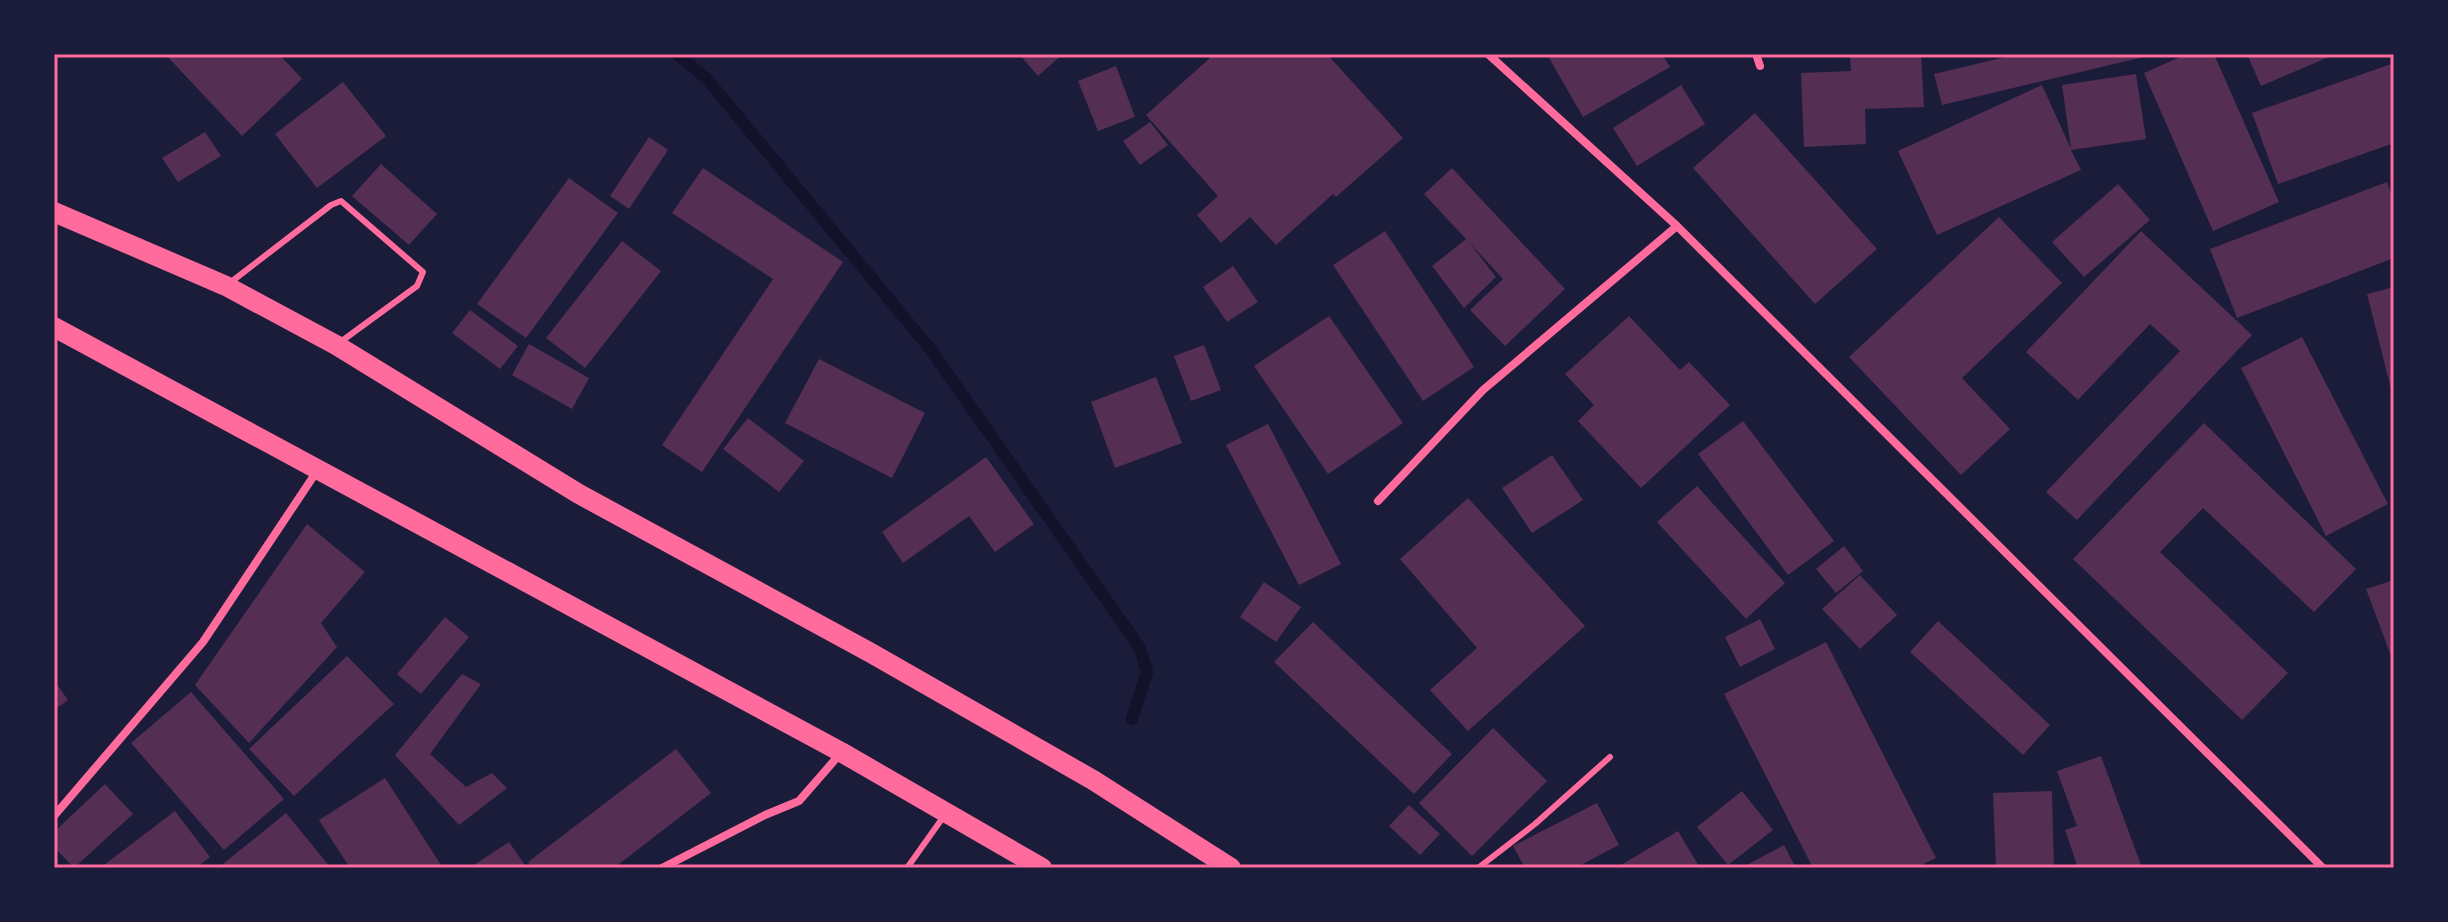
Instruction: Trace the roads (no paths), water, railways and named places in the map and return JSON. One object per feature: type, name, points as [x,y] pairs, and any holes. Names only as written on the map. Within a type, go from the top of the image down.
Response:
[{"type":"main road","points":[[54,212],[226,286],[336,345],[579,494],[871,653],[1093,780],[1231,868]]},
{"type":"main road","points":[[54,327],[841,752],[1042,868]]},
{"type":"street","points":[[1488,54],[1677,226],[2323,868]]},
{"type":"street","points":[[1756,54],[1760,66]]},
{"type":"street","points":[[1378,501],[1483,390],[1677,226]]},
{"type":"street","points":[[54,816],[203,642],[317,471]]},
{"type":"street","points":[[662,868],[799,801],[841,752]]},
{"type":"lane","points":[[226,286],[331,205],[341,201],[423,272],[417,286],[336,345]]},
{"type":"lane","points":[[1478,868],[1535,824],[1610,757]]},
{"type":"lane","points":[[907,868],[946,813]]},
{"type":"waterway","points":[[677,54],[707,79],[931,350],[1140,648],[1147,672],[1132,719]]}]
